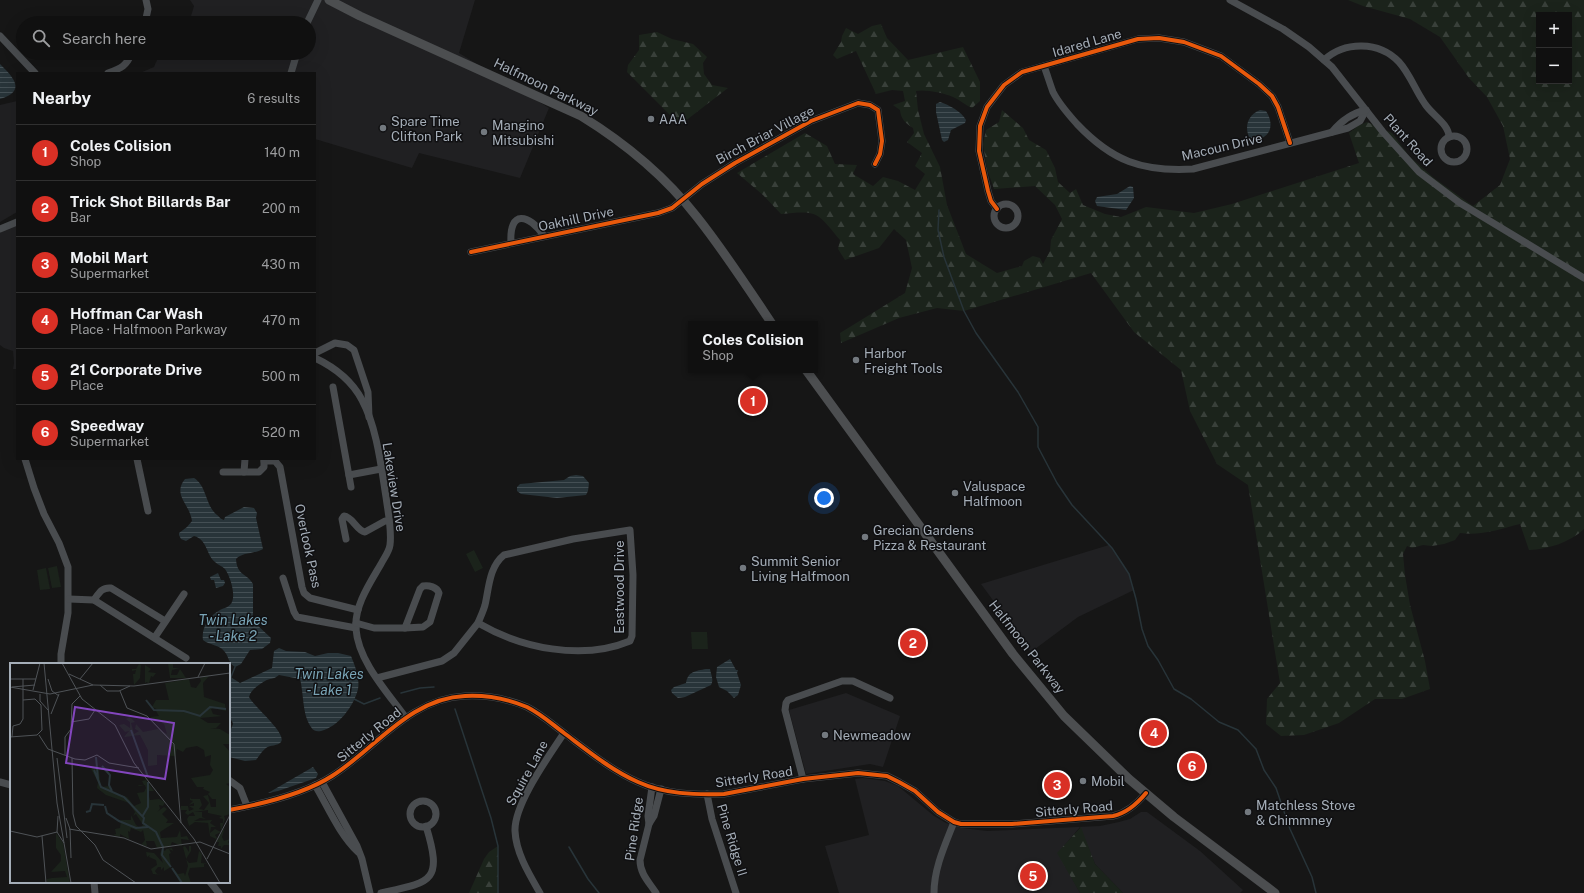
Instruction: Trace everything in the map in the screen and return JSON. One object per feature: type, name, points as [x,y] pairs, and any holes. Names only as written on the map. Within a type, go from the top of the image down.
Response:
[{"type":"main road","name":"Halfmoon Parkway","points":[[329,0],[360,16],[581,116],[612,136],[644,161],[683,200],[714,240],[770,321]]},
{"type":"main road","name":"Halfmoon Parkway","points":[[808,373],[1013,654],[1064,716],[1129,779],[1174,817],[1275,893]]},
{"type":"street","points":[[146,0],[148,9],[146,16]]},
{"type":"street","points":[[311,16],[318,0]]},
{"type":"street","name":"Plant Road","points":[[1230,0],[1283,29],[1309,47],[1332,67],[1401,153],[1419,172],[1460,203],[1584,278]]},
{"type":"street","points":[[0,36],[16,53]]},
{"type":"street","name":"Idared Lane","points":[[997,209],[991,201],[979,151],[980,126],[987,107],[1004,85],[1022,72],[1138,39],[1159,38],[1184,42],[1221,56],[1272,96],[1278,107],[1290,144]]},
{"type":"street","points":[[1324,60],[1336,51],[1355,46],[1368,46],[1379,49],[1392,56],[1405,70],[1424,104],[1433,115],[1447,127],[1449,137]]},
{"type":"street","points":[[23,60],[34,72]]},
{"type":"street","points":[[111,72],[121,68],[128,63],[129,60]]},
{"type":"street","points":[[291,72],[295,60]]},
{"type":"street","name":"Macoun Drive","points":[[1044,66],[1054,93],[1065,111],[1091,139],[1114,156],[1141,166],[1169,170],[1192,169],[1332,132],[1340,122],[1356,112],[1366,110]]},
{"type":"street","name":"Birch Briar Village","points":[[683,200],[702,184],[789,132],[811,121],[858,104],[870,105],[878,110],[882,141],[880,154],[875,164]]},
{"type":"street","name":"Oakhill Drive","points":[[471,252],[658,213],[672,208],[683,200]]},
{"type":"street","name":"Oakhill Drive","points":[[511,243],[511,226],[513,222],[520,219],[525,219],[532,223],[544,236]]},
{"type":"street","points":[[0,229],[16,222]]},
{"type":"street","points":[[316,352],[335,343],[347,345],[354,350],[368,392],[370,411],[369,420]]},
{"type":"street","name":"Lakeview Drive","points":[[316,359],[334,370],[354,388],[362,401],[369,420],[381,470],[390,534],[388,552],[369,585],[358,610],[356,626],[358,639],[368,664],[406,718]]},
{"type":"street","points":[[333,387],[352,487]]},
{"type":"street","points":[[26,460],[39,502],[64,553],[68,567],[69,599],[61,663]]},
{"type":"street","points":[[137,460],[148,511]]},
{"type":"street","points":[[244,472],[245,460]]},
{"type":"street","points":[[223,472],[262,471],[264,467],[264,460]]},
{"type":"street","name":"Overlook Pass","points":[[264,460],[275,461],[280,467],[304,593],[310,598],[358,610]]},
{"type":"street","points":[[349,475],[381,470]]},
{"type":"street","points":[[346,539],[342,520],[344,516],[347,517],[360,530],[365,532],[385,521],[389,521]]},
{"type":"street","name":"Eastwood Drive","points":[[377,678],[442,661],[454,653],[478,623],[484,607],[493,569],[499,559],[504,555],[568,540],[630,530],[633,575],[632,636],[630,641],[596,650],[563,650],[540,647],[494,633],[478,623]]},
{"type":"street","points":[[284,578],[294,612],[297,617],[374,628],[405,628],[423,627],[430,622],[439,595],[437,589],[428,586],[422,588],[405,628]]},
{"type":"street","points":[[94,600],[102,589],[106,587],[111,588],[165,622]]},
{"type":"street","points":[[155,638],[184,594]]},
{"type":"street","points":[[69,599],[94,600],[186,658]]},
{"type":"street","points":[[803,779],[785,710],[788,700],[842,681],[850,680],[890,698]]},
{"type":"street","name":"Sitterly Road","points":[[230,810],[281,798],[322,782],[356,760],[406,718],[424,707],[451,698],[464,696],[487,697],[508,701],[527,708],[545,718],[608,765],[631,778],[660,789],[707,794],[724,794],[803,779],[858,773],[887,776],[915,791],[938,812],[954,822],[1012,824],[1120,815],[1138,803],[1146,793]]},
{"type":"street","name":"Squire Lane","points":[[540,893],[520,854],[515,830],[517,815],[526,795],[564,733]]},
{"type":"street","points":[[230,781],[240,788],[247,806]]},
{"type":"street","points":[[0,782],[10,785]]},
{"type":"street","points":[[322,782],[360,853],[370,893]]},
{"type":"street","points":[[315,785],[345,836],[351,845],[360,853]]},
{"type":"street","name":"Pine Ridge","points":[[652,787],[648,816],[649,824],[640,860],[640,866],[644,876],[656,893]]},
{"type":"street","points":[[649,824],[654,816],[660,789]]},
{"type":"street","name":"Pine Ridge II","points":[[707,794],[712,819],[736,893]]},
{"type":"street","points":[[934,893],[934,881],[940,858],[954,822]]},
{"type":"street","points":[[381,893],[413,886],[424,882],[428,878],[434,868],[433,851],[426,826]]},
{"type":"street","points":[[94,883],[95,893]]},
{"type":"street","points":[[211,883],[219,893]]},
{"type":"shaded area","points":[[190,0],[475,0],[459,53],[549,108],[520,178],[419,153],[412,168],[316,139],[316,72],[142,72],[154,67],[157,60],[316,60],[316,16],[191,16],[194,6]]},
{"type":"shaded area","points":[[16,101],[16,213],[0,222],[0,105]]},
{"type":"shaded area","points":[[16,224],[16,369],[13,369],[13,351],[0,345],[0,231]]},
{"type":"shaded area","points":[[1109,545],[1129,574],[1134,590],[1078,617],[1031,652],[981,584]]},
{"type":"shaded area","points":[[846,693],[900,716],[883,767],[870,764],[806,774],[789,710]]},
{"type":"shaded area","points":[[863,778],[885,781],[898,786],[934,816],[946,823],[962,828],[987,831],[1100,826],[1130,819],[1141,812],[1147,812],[1200,851],[1243,890],[1240,893],[1123,893],[1095,864],[1080,827],[1058,853],[1080,893],[839,893],[825,846],[869,835],[855,779]]},
{"type":"green space","points":[[1348,0],[1584,0],[1584,529],[1565,542],[1551,547],[1529,550],[1520,524],[1483,533],[1460,533],[1455,540],[1444,544],[1432,546],[1423,545],[1412,548],[1407,546],[1403,554],[1405,575],[1410,605],[1425,661],[1430,689],[1402,699],[1375,699],[1339,723],[1304,735],[1281,736],[1266,724],[1267,699],[1280,683],[1248,485],[1217,464],[1190,411],[1181,370],[1134,332],[1091,273],[964,311],[937,308],[899,318],[841,343],[840,333],[905,293],[912,268],[906,240],[894,229],[879,248],[845,260],[838,249],[840,240],[821,218],[810,213],[803,212],[781,214],[763,195],[737,173],[805,133],[827,146],[835,164],[857,165],[853,174],[873,186],[883,177],[898,181],[915,190],[925,174],[915,166],[922,153],[907,142],[914,133],[913,128],[901,116],[900,110],[893,105],[905,101],[903,91],[892,90],[876,94],[856,51],[837,59],[833,55],[841,42],[846,28],[858,34],[872,26],[881,24],[887,38],[908,60],[963,47],[980,82],[980,101],[972,108],[956,98],[945,94],[929,91],[916,91],[918,110],[924,134],[940,167],[947,205],[966,254],[997,273],[1022,266],[1024,261],[1033,256],[1040,258],[1043,264],[1050,251],[1051,240],[1062,219],[1055,205],[1035,186],[994,189],[987,169],[983,144],[986,130],[999,122],[1002,110],[1023,128],[1029,140],[1046,150],[1055,168],[1058,182],[1070,193],[1076,189],[1083,205],[1105,214],[1121,217],[1146,207],[1194,213],[1232,204],[1359,163],[1349,133],[1358,126],[1367,122],[1392,133],[1409,156],[1434,178],[1473,206],[1500,185],[1510,159],[1503,126],[1487,97],[1469,78],[1440,37],[1410,19],[1363,6]]},
{"type":"green space","points":[[657,32],[672,39],[693,44],[707,57],[703,63],[704,74],[712,85],[728,88],[680,125],[627,72],[628,65],[639,50],[639,35]]},
{"type":"green space","points":[[474,550],[483,568],[475,572],[466,554]]},
{"type":"green space","points":[[57,566],[61,587],[52,588],[48,568]]},
{"type":"green space","points":[[46,568],[50,589],[40,590],[37,570]]},
{"type":"green space","points":[[691,632],[707,632],[708,649],[692,649]]},
{"type":"green space","points":[[1081,827],[1095,864],[1123,893],[1080,893],[1057,853]]},
{"type":"green space","points":[[498,846],[498,893],[469,893],[484,859],[489,852]]},
{"type":"water","points":[[0,64],[13,79],[15,88],[8,96],[0,99]]},
{"type":"water","points":[[940,102],[954,109],[966,120],[965,123],[951,130],[948,140],[944,142],[942,140],[936,112],[936,104]]},
{"type":"water","points":[[1260,110],[1266,111],[1269,117],[1269,132],[1262,138],[1250,139],[1247,131],[1248,122],[1252,115]]},
{"type":"water","points":[[1130,186],[1133,187],[1134,198],[1126,210],[1097,206],[1095,201],[1097,197],[1117,194]]},
{"type":"water","points":[[570,476],[583,476],[589,483],[586,495],[557,498],[521,494],[517,491],[517,487],[520,484],[564,480]]},
{"type":"water","name":"Twin Lakes - Lake 2","points":[[194,478],[198,481],[204,491],[213,511],[222,519],[224,520],[225,517],[244,507],[254,508],[257,513],[256,518],[263,549],[242,555],[236,559],[238,569],[251,580],[253,584],[253,618],[256,624],[271,638],[270,643],[262,649],[250,650],[241,664],[235,667],[231,664],[226,653],[222,649],[203,640],[203,631],[209,619],[220,610],[231,604],[233,598],[232,584],[225,569],[212,559],[199,538],[194,536],[186,541],[181,539],[179,535],[179,533],[192,521],[191,515],[181,495],[181,485],[185,479]]},
{"type":"water","points":[[218,573],[221,580],[224,580],[225,583],[223,586],[216,588],[214,580],[211,580],[210,577]]},
{"type":"water","name":"Twin Lakes - Lake 1","points":[[279,648],[286,651],[305,652],[315,656],[328,653],[338,653],[351,656],[357,672],[358,689],[356,696],[349,709],[339,720],[327,729],[317,731],[312,728],[306,716],[300,679],[279,675],[275,678],[267,680],[255,688],[249,697],[275,726],[282,738],[281,742],[266,748],[256,760],[245,761],[230,757],[230,732],[233,724],[230,719],[230,677],[240,683],[272,668],[274,651]]},
{"type":"water","points":[[730,659],[736,670],[738,670],[737,673],[741,685],[738,695],[734,698],[727,691],[719,687],[716,677],[717,667]]},
{"type":"water","points":[[710,669],[712,679],[711,685],[685,697],[678,698],[672,693],[671,690],[674,687],[686,683],[691,674],[696,671]]},
{"type":"water","points":[[313,767],[318,774],[316,778],[268,793]]},
{"type":"waterway","points":[[939,210],[938,230],[944,257],[964,311],[976,333],[1018,392],[1038,427],[1038,447],[1057,483],[1072,505],[1112,548],[1129,574],[1142,629],[1148,646],[1158,660],[1174,689],[1191,699],[1219,722],[1238,730],[1256,749],[1264,770],[1276,788],[1290,829],[1312,877],[1316,893]]},
{"type":"waterway","points":[[231,677],[235,667]]},
{"type":"waterway","points":[[401,693],[420,688],[434,687]]},
{"type":"waterway","points":[[354,699],[364,704],[380,698]]},
{"type":"waterway","points":[[455,709],[491,818],[498,846],[498,893]]},
{"type":"waterway","points":[[569,847],[588,879],[599,893]]},
{"type":"cycle path","points":[[997,209],[991,201],[979,151],[980,126],[987,107],[1004,85],[1022,72],[1138,39],[1159,38],[1184,42],[1221,56],[1259,84],[1272,96],[1278,107],[1290,143]]},
{"type":"cycle path","points":[[471,252],[658,213],[672,208],[702,184],[735,163],[811,121],[858,103],[870,105],[878,110],[882,141],[880,154],[875,164]]},
{"type":"cycle path","points":[[230,810],[282,798],[309,788],[332,776],[348,765],[410,715],[445,699],[465,696],[488,697],[527,707],[542,716],[618,772],[648,786],[680,793],[724,794],[803,779],[858,773],[887,776],[915,791],[938,812],[954,822],[961,824],[1012,824],[1113,816],[1123,813],[1131,808],[1146,793]]},
{"type":"place","name":"AAA","points":[[651,119]]},
{"type":"place","name":"Spare Time Clifton Park","points":[[383,128]]},
{"type":"place","name":"Mangino Mitsubishi","points":[[484,132]]},
{"type":"place","name":"Harbor Freight Tools","points":[[856,360]]},
{"type":"place","name":"Coles Colision","points":[[753,401]]},
{"type":"place","name":"Valuspace Halfmoon","points":[[955,493]]},
{"type":"place","name":"Grecian Gardens Pizza & Restaurant","points":[[865,537]]},
{"type":"place","name":"Summit Senior Living Halfmoon","points":[[743,568]]},
{"type":"place","name":"Trick Shot Billards Bar","points":[[913,643]]},
{"type":"place","name":"Hoffman Car Wash","points":[[1154,733]]},
{"type":"place","name":"Newmeadow","points":[[825,735]]},
{"type":"place","name":"Speedway","points":[[1192,766]]},
{"type":"place","name":"Mobil","points":[[1083,781]]},
{"type":"place","name":"Mobil Mart","points":[[1057,785]]},
{"type":"place","name":"Matchless Stove & Chimmney","points":[[1248,812]]},
{"type":"place","name":"21 Corporate Drive","points":[[1033,876]]}]
